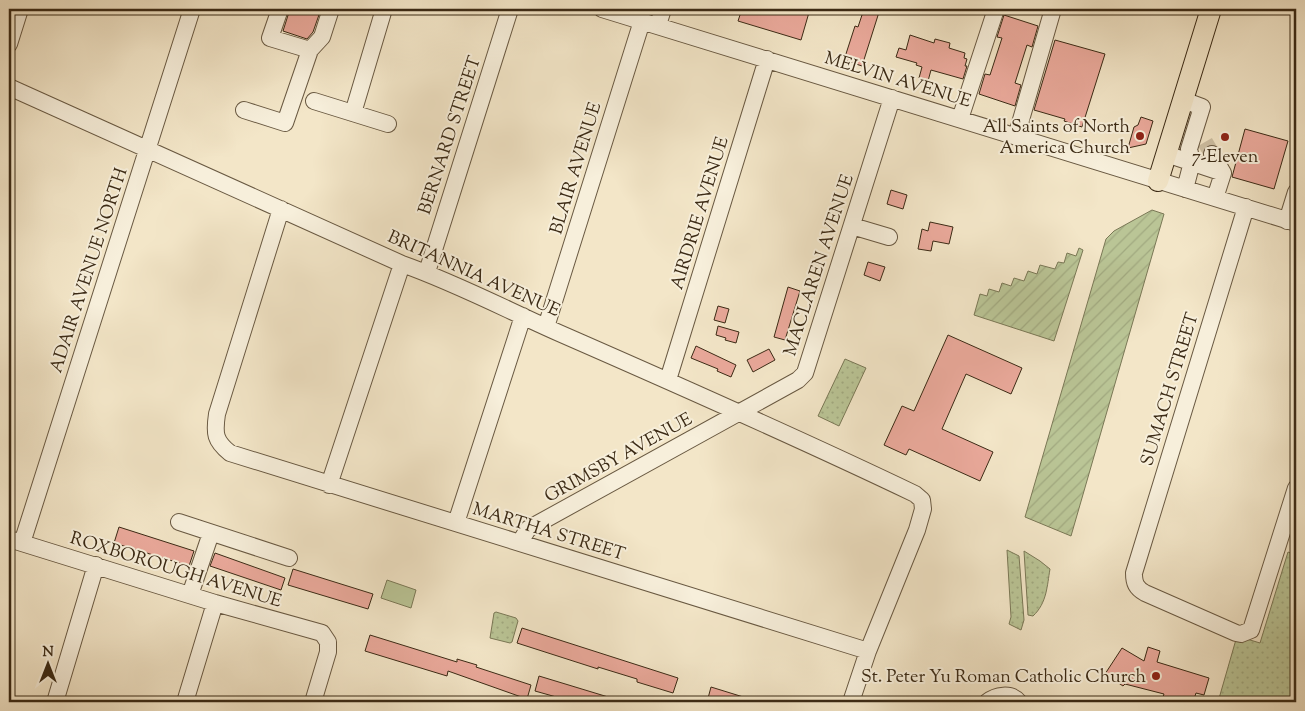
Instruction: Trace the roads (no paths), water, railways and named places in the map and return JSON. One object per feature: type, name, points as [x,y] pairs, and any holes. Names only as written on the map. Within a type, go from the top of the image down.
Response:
[{"type":"main road","points":[[1158,181],[1211,9]]},
{"type":"street","points":[[9,44],[20,9]]},
{"type":"street","name":"ADAIR AVENUE NORTH","points":[[15,541],[147,150],[192,9]]},
{"type":"street","points":[[280,9],[270,38],[310,50]]},
{"type":"street","points":[[244,110],[285,123],[310,50],[322,37],[331,9]]},
{"type":"street","points":[[353,113],[384,9]]},
{"type":"street","name":"BERNARD STREET","points":[[427,272],[510,9]]},
{"type":"street","name":"MELVIN AVENUE","points":[[602,9],[1292,222]]},
{"type":"street","name":"BLAIR AVENUE","points":[[546,327],[650,23],[663,9]]},
{"type":"street","points":[[960,119],[996,9]]},
{"type":"street","points":[[1016,137],[1053,9]]},
{"type":"street","name":"AIRDRIE AVENUE","points":[[668,380],[767,59]]},
{"type":"street","name":"BRITANNIA AVENUE","points":[[9,87],[402,264],[427,272],[546,327],[740,412],[915,494],[922,500],[923,510],[917,530],[868,651]]},
{"type":"street","name":"MACLAREN AVENUE","points":[[740,412],[798,380],[805,373],[892,98]]},
{"type":"street","points":[[1183,100],[1202,107],[1189,149],[1192,162],[1185,189]]},
{"type":"street","points":[[314,101],[388,124]]},
{"type":"street","points":[[1196,126],[1223,173],[1215,198]]},
{"type":"street","points":[[1166,154],[1223,173]]},
{"type":"street","points":[[1292,222],[1296,192]]},
{"type":"street","name":"SUMACH STREET","points":[[1246,207],[1134,573],[1137,587],[1145,593],[1236,633],[1241,634],[1252,630],[1296,488]]},
{"type":"street","name":"MARTHA STREET","points":[[282,209],[217,414],[215,430],[220,445],[230,453],[868,651]]},
{"type":"street","points":[[852,226],[889,237]]},
{"type":"street","points":[[329,485],[402,264]]},
{"type":"street","points":[[456,523],[523,316]]},
{"type":"street","name":"GRIMSBY AVENUE","points":[[520,542],[528,529],[740,412]]},
{"type":"street","points":[[179,522],[289,558]]},
{"type":"street","points":[[190,595],[211,533]]},
{"type":"street","name":"ROXBOROUGH AVENUE","points":[[15,541],[215,603],[322,633],[328,642],[328,652],[313,702]]},
{"type":"street","points":[[55,702],[96,566]]},
{"type":"street","points":[[185,702],[215,603]]},
{"type":"street","points":[[852,702],[868,651]]},
{"type":"street","points":[[987,702],[993,698],[1006,695],[1016,698],[1018,702]]},
{"type":"tunnel","points":[[1205,142],[1212,154]]},
{"type":"place","name":"All Saints of North America Church","points":[[1140,136]]},
{"type":"place","name":"7-Eleven","points":[[1225,137]]},
{"type":"place","name":"St. Peter Yu Roman Catholic Church","points":[[1156,676]]}]
